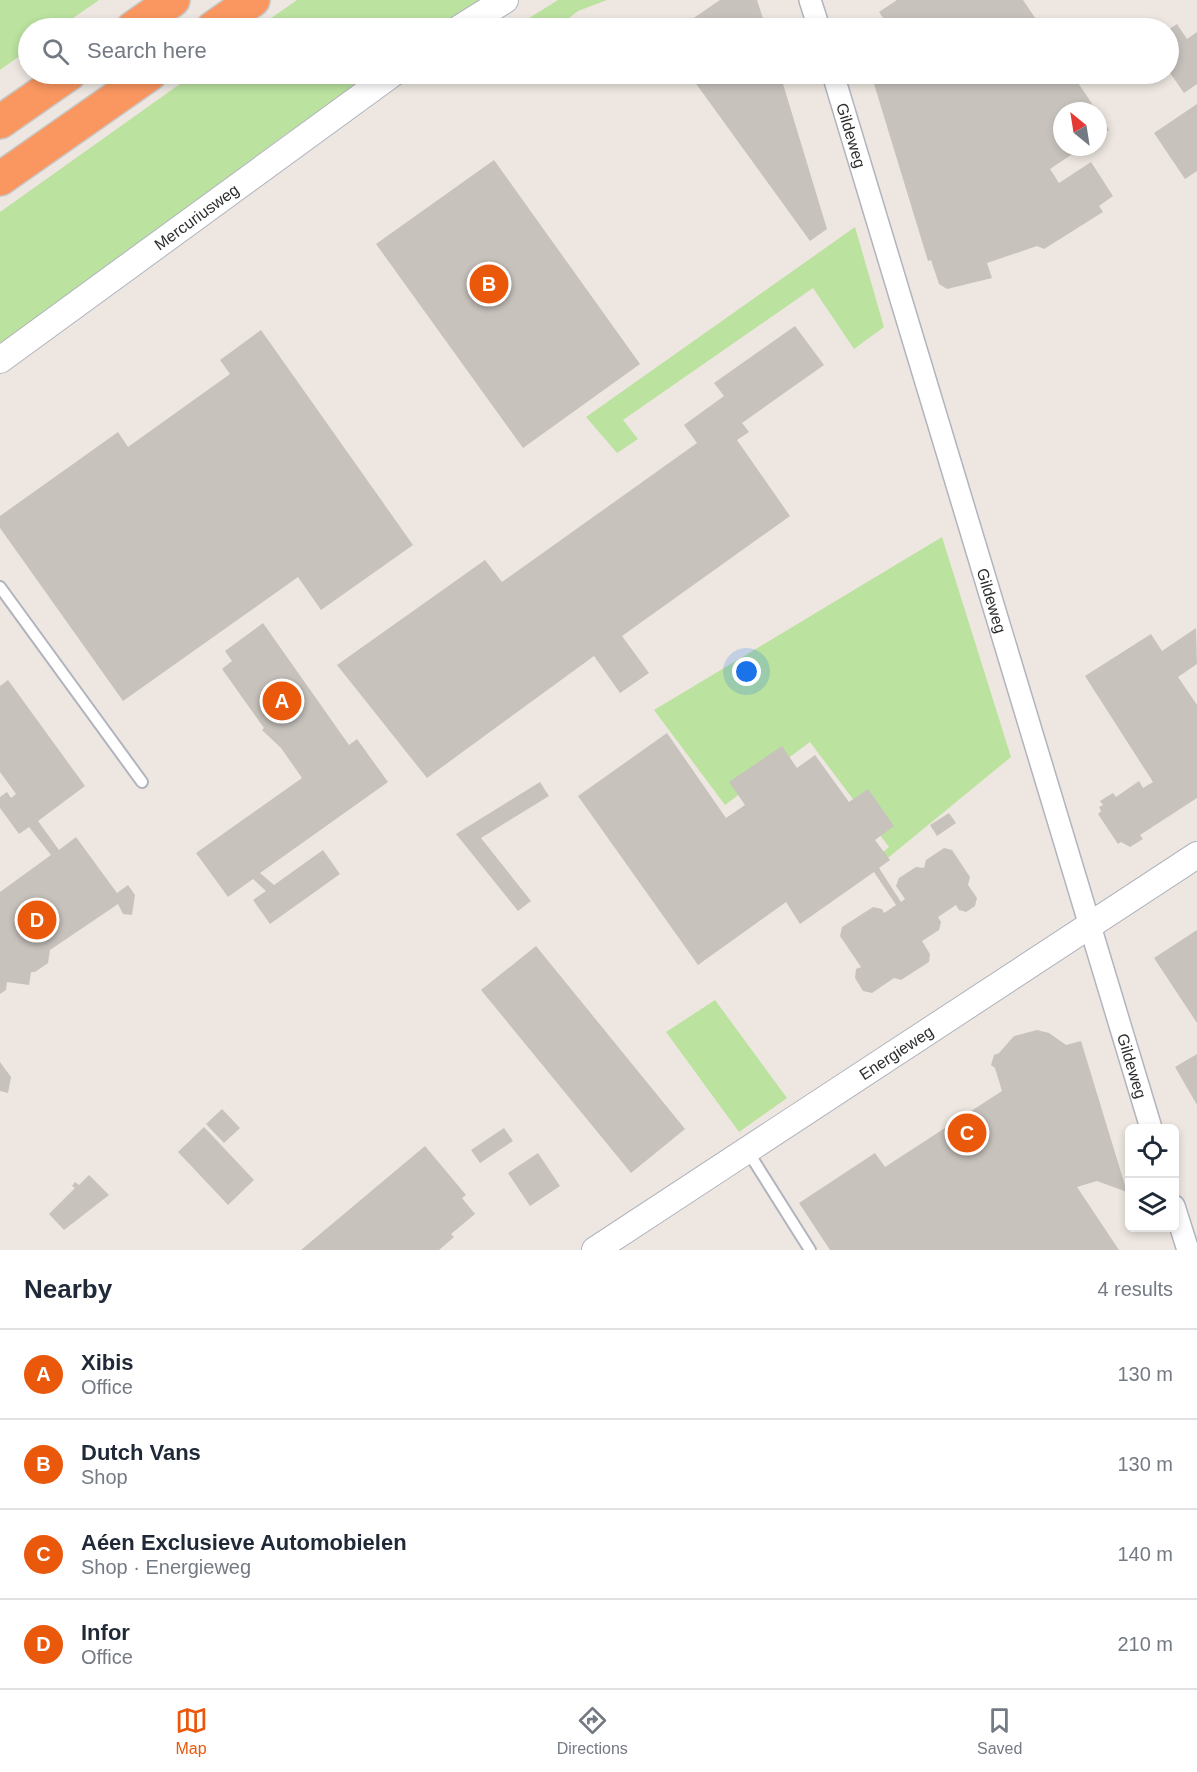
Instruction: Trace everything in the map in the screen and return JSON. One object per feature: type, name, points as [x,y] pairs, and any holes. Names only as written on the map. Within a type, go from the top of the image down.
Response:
[{"type":"highway","points":[[147,18],[173,0]]},
{"type":"highway","points":[[227,18],[253,0]]},
{"type":"highway","points":[[0,122],[55,84]]},
{"type":"highway","points":[[0,179],[136,84]]},
{"type":"street","points":[[476,18],[505,0]]},
{"type":"street","points":[[810,0],[816,18]]},
{"type":"street","name":"Mercuriusweg","points":[[0,360],[378,84]]},
{"type":"street","name":"Gildeweg","points":[[835,84],[1149,1124]]},
{"type":"street","name":"Energieweg","points":[[595,1250],[1197,855]]},
{"type":"street","points":[[1179,1222],[1188,1250]]},
{"type":"lane","points":[[1,590],[142,782]]},
{"type":"lane","points":[[747,1150],[810,1250]]},
{"type":"green space","points":[[0,0],[99,0],[73,18],[18,18],[18,57],[0,70]]},
{"type":"green space","points":[[297,0],[486,0],[457,18],[271,18]]},
{"type":"green space","points":[[558,0],[607,0],[578,11],[569,18],[529,18]]},
{"type":"green space","points":[[180,84],[360,84],[287,133],[0,347],[0,212]]},
{"type":"green space","points":[[855,227],[884,327],[854,349],[813,288],[623,420],[638,439],[617,453],[586,417]]},
{"type":"green space","points":[[942,537],[1011,757],[883,862],[878,856],[889,847],[810,742],[725,805],[654,710]]},
{"type":"green space","points":[[715,1000],[787,1098],[739,1132],[666,1032]]},
{"type":"building","points":[[720,0],[757,0],[763,18],[694,18]]},
{"type":"building","points":[[897,0],[1023,0],[1035,18],[883,18],[879,12]]},
{"type":"building","points":[[1179,27],[1187,39],[1197,32],[1197,84],[1184,93],[1178,84]]},
{"type":"building","points":[[696,84],[783,84],[827,229],[810,241]]},
{"type":"building","points":[[874,84],[1079,84],[1091,102],[1053,102],[1053,156],[1070,156],[1050,169],[1059,183],[1091,162],[1113,196],[1099,206],[1103,212],[1044,249],[1037,246],[987,263],[992,278],[947,289],[939,284],[931,260],[928,261]]},
{"type":"building","points":[[1197,104],[1197,171],[1185,179],[1154,133]]},
{"type":"building","points":[[494,160],[640,364],[523,448],[376,244]]},
{"type":"building","points":[[795,326],[824,365],[742,423],[749,432],[737,440],[790,516],[622,636],[649,673],[620,693],[594,656],[427,778],[337,665],[485,560],[502,582],[697,443],[684,425],[724,396],[714,383]]},
{"type":"building","points":[[261,330],[413,545],[321,610],[298,577],[123,701],[0,528],[0,516],[118,432],[128,447],[230,374],[220,360]]},
{"type":"building","points":[[263,623],[349,745],[357,739],[388,782],[260,873],[274,885],[323,850],[340,874],[270,924],[253,900],[266,891],[253,879],[228,897],[196,853],[302,778],[281,748],[262,730],[264,728],[222,669],[232,661],[225,651]]},
{"type":"building","points":[[1196,628],[1197,664],[1178,677],[1197,705],[1197,798],[1140,835],[1143,839],[1130,847],[1121,842],[1118,844],[1098,814],[1101,811],[1099,807],[1103,805],[1100,801],[1113,793],[1116,797],[1139,781],[1143,788],[1153,782],[1085,676],[1151,634],[1162,651]]},
{"type":"building","points":[[8,680],[85,786],[38,821],[59,850],[76,837],[117,893],[128,885],[135,895],[132,915],[123,914],[118,904],[50,950],[48,963],[35,972],[31,972],[29,985],[7,982],[6,990],[0,994],[0,892],[51,855],[29,827],[19,834],[0,808],[0,797],[7,792],[11,798],[16,794],[0,772],[0,686]]},
{"type":"building","points":[[667,733],[726,818],[745,805],[729,782],[782,746],[797,768],[815,755],[849,802],[868,789],[894,826],[875,840],[890,860],[879,868],[901,902],[905,899],[896,886],[899,878],[916,867],[924,868],[926,860],[944,848],[952,850],[970,877],[968,885],[977,898],[975,906],[966,912],[959,910],[956,905],[938,917],[941,922],[939,930],[922,941],[930,954],[929,962],[901,980],[894,978],[872,993],[863,991],[855,978],[856,969],[861,967],[840,936],[842,927],[873,907],[882,909],[884,913],[896,905],[874,872],[800,924],[786,902],[698,965],[578,796]]},
{"type":"building","points":[[540,782],[549,796],[481,838],[531,901],[518,911],[456,834]]},
{"type":"building","points":[[949,813],[956,823],[937,836],[930,825]]},
{"type":"building","points":[[1197,930],[1197,1023],[1154,958]]},
{"type":"building","points":[[536,946],[685,1129],[631,1173],[481,990]]},
{"type":"building","points":[[1037,1030],[1049,1033],[1066,1045],[1081,1041],[1125,1191],[1097,1181],[1077,1187],[1119,1250],[830,1250],[799,1203],[875,1153],[885,1167],[1002,1091],[995,1068],[991,1065],[994,1055],[999,1053],[1014,1036]]},
{"type":"building","points":[[1197,1054],[1197,1105],[1175,1067]]},
{"type":"building","points":[[0,1062],[11,1077],[8,1093],[0,1091]]},
{"type":"building","points":[[222,1109],[240,1128],[224,1143],[206,1124]]},
{"type":"building","points":[[204,1127],[254,1180],[228,1205],[178,1152]]},
{"type":"building","points":[[504,1128],[513,1141],[480,1163],[471,1150]]},
{"type":"building","points":[[425,1146],[466,1195],[462,1198],[475,1214],[451,1234],[454,1237],[439,1250],[301,1250]]},
{"type":"building","points":[[538,1153],[560,1186],[530,1206],[508,1173]]},
{"type":"building","points":[[89,1175],[109,1195],[64,1230],[49,1214],[75,1188],[72,1186],[75,1182],[79,1185]]},
{"type":"place","name":"Dutch Vans","points":[[489,284]]},
{"type":"place","name":"Xibis","points":[[282,701]]},
{"type":"place","name":"Infor","points":[[37,920]]},
{"type":"place","name":"Aéen Exclusieve Automobielen","points":[[967,1133]]}]
